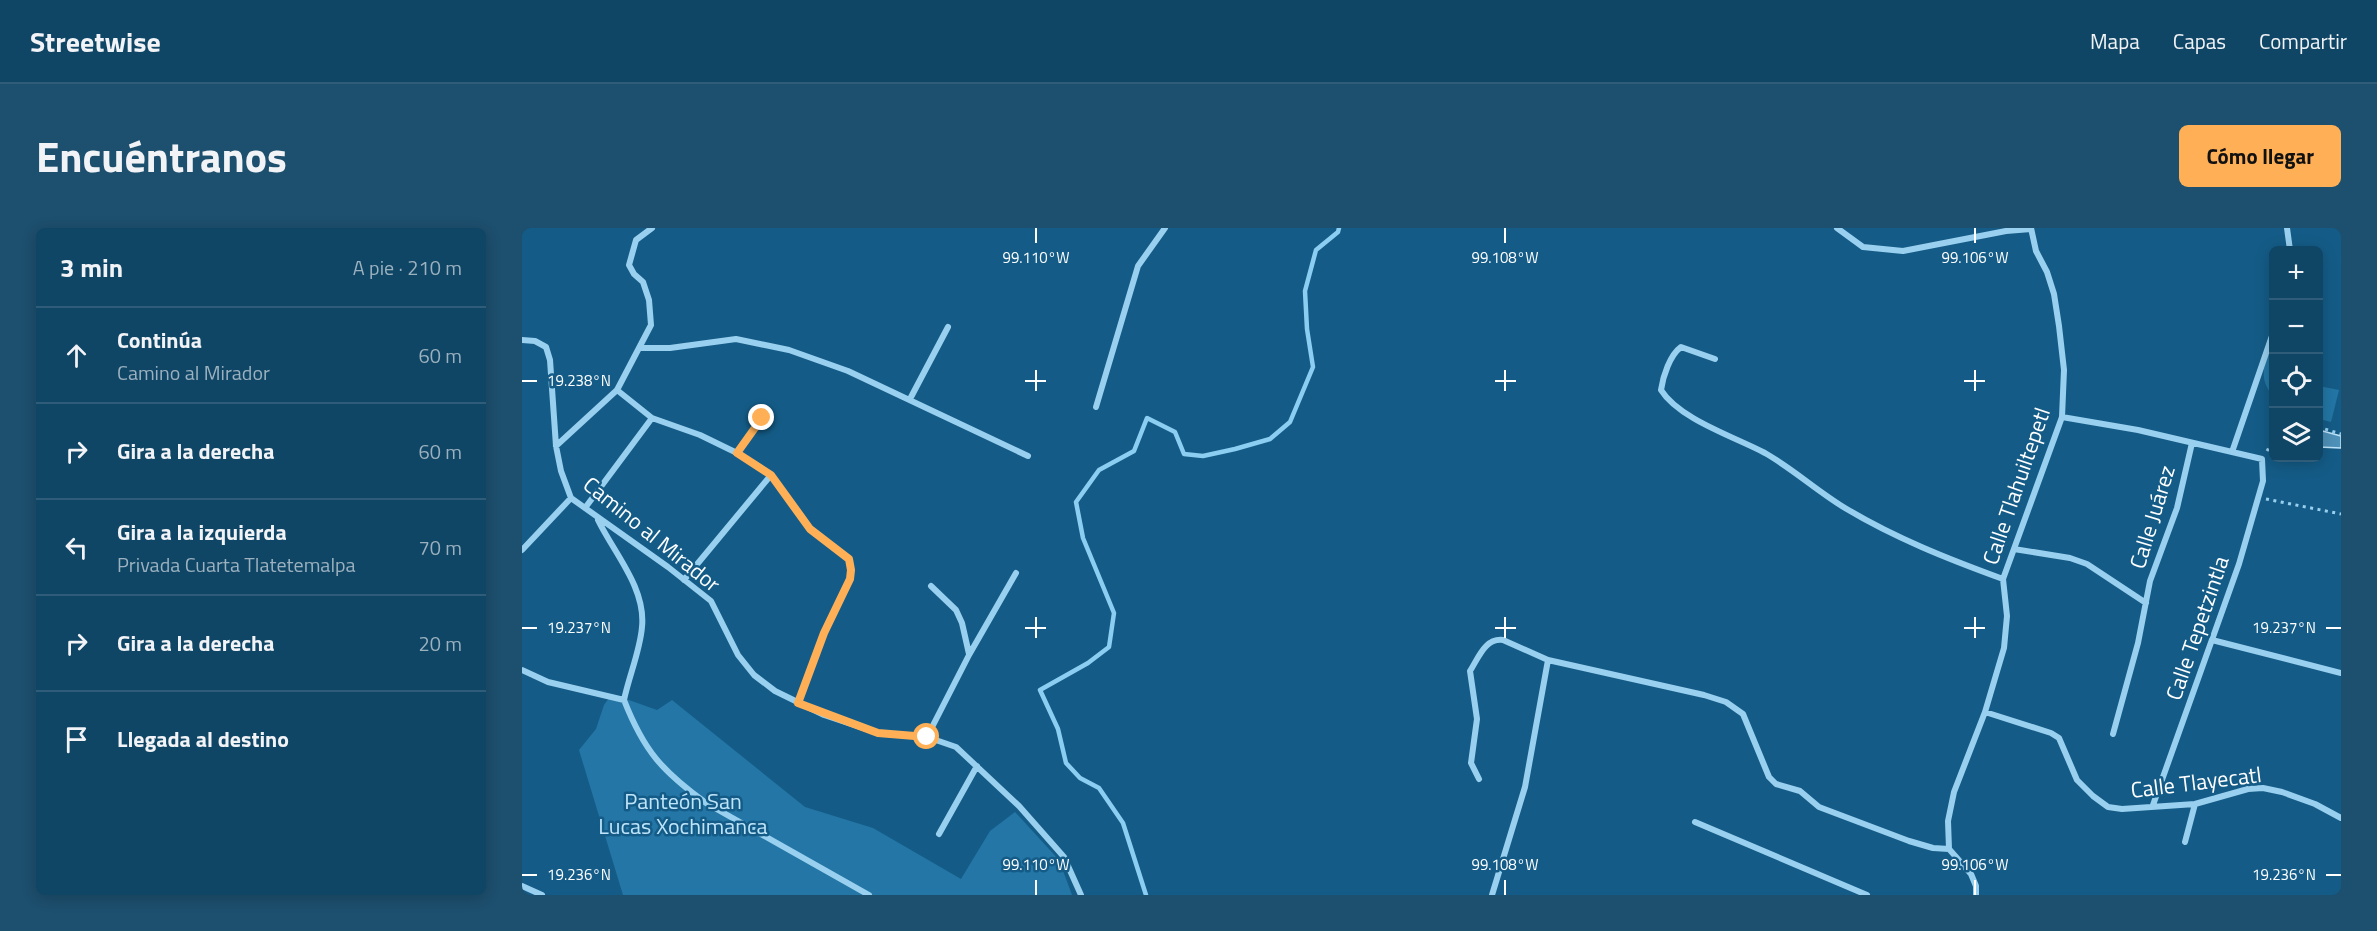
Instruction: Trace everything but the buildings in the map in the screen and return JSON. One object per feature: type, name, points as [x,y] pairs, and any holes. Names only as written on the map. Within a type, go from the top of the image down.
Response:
[{"type":"street","points":[[555,446],[617,390],[651,325],[649,300],[643,282],[634,274],[629,265],[636,240],[652,228]]},
{"type":"street","points":[[1096,407],[1138,266],[1165,228]]},
{"type":"street","points":[[1838,228],[1863,247],[1903,251],[2006,231],[2031,229]]},
{"type":"street","points":[[2287,228],[2289,246]]},
{"type":"street","name":"Calle Tlahuiltepetl","points":[[1949,849],[1948,821],[1954,792],[1985,712],[2004,648],[2007,616],[2003,579],[2062,417],[2064,370],[2056,305],[2047,273],[2036,251],[2031,229]]},
{"type":"street","points":[[910,399],[948,327]]},
{"type":"street","points":[[640,348],[670,348],[736,339],[789,350],[848,371],[1028,456]]},
{"type":"street","name":"Camino al Mirador","points":[[522,340],[535,341],[546,347],[552,376],[555,446],[571,498],[711,601],[738,655],[754,675],[775,691],[798,703],[878,733],[927,737],[956,747],[1019,806],[1064,857],[1081,895]]},
{"type":"street","points":[[2062,417],[2138,430],[2232,452],[2269,345]]},
{"type":"street","points":[[1715,358],[1682,347],[1676,351],[1662,380],[1660,390],[1666,398],[1707,426],[1767,454],[1843,507],[1899,538],[2003,579]]},
{"type":"street","points":[[617,390],[652,418],[700,435],[737,453],[771,475],[810,529],[849,559],[850,579],[824,633],[798,703]]},
{"type":"street","points":[[585,508],[652,418]]},
{"type":"street","points":[[737,453],[762,418]]},
{"type":"street","name":"Calle Juárez","points":[[2113,734],[2138,643],[2150,581],[2177,508],[2192,442]]},
{"type":"street","name":"Calle Tepetzintla","points":[[2153,805],[2239,564],[2263,481],[2262,459],[2232,452]]},
{"type":"street","points":[[684,580],[771,475]]},
{"type":"street","points":[[522,550],[571,498]]},
{"type":"street","points":[[598,519],[634,585],[641,603],[642,625],[624,700],[644,744],[682,785],[706,803],[869,895]]},
{"type":"street","name":"Calle Juárez","points":[[2014,549],[2070,558],[2086,564],[2146,603]]},
{"type":"street","points":[[927,737],[969,655],[1016,573]]},
{"type":"street","points":[[931,586],[956,610],[962,623],[969,655]]},
{"type":"street","points":[[1479,778],[1471,764],[1477,719],[1470,671],[1488,642],[1496,639],[1503,640],[1548,660],[1726,702],[1743,714],[1769,777],[1776,784],[1800,791],[1819,807],[1899,838],[1934,848],[1949,849],[1971,874],[1976,886],[1976,895]]},
{"type":"street","points":[[2212,640],[2341,673]]},
{"type":"street","points":[[1492,895],[1525,787],[1548,660]]},
{"type":"street","points":[[522,670],[548,682],[624,700]]},
{"type":"street","name":"Calle Tlayecatl","points":[[1985,712],[2051,733],[2059,738],[2077,780],[2108,807],[2122,809],[2153,805],[2195,804],[2248,789],[2263,788],[2315,804],[2341,818]]},
{"type":"street","points":[[939,834],[977,766]]},
{"type":"street","points":[[2185,842],[2195,804]]},
{"type":"street","points":[[1695,822],[1867,895]]},
{"type":"street","points":[[522,886],[541,895]]},
{"type":"path","points":[[2323,428],[2341,434]]},
{"type":"path","points":[[2258,497],[2341,514]]},
{"type":"green space","points":[[2268,354],[2269,390],[2264,376]]},
{"type":"green space","points":[[2323,387],[2339,390],[2331,422],[2323,420]]},
{"type":"green space","name":"Panteón San Lucas Xochimanca","points":[[612,694],[657,710],[672,700],[805,807],[873,828],[961,879],[990,831],[1015,812],[1059,860],[1072,895],[623,895],[579,750],[596,729],[604,705]]},
{"type":"waterway","points":[[1146,895],[1123,823],[1099,788],[1080,778],[1066,763],[1058,729],[1040,690],[1088,663],[1109,647],[1114,613],[1083,538],[1076,502],[1099,470],[1134,451],[1147,418],[1175,432],[1184,454],[1203,456],[1270,439],[1290,422],[1313,367],[1307,329],[1305,291],[1316,250],[1338,232],[1339,228]]},
{"type":"route","points":[[762,418],[737,453],[771,475],[810,529],[849,559],[851,570],[850,579],[824,633],[798,703],[878,733],[927,737]]}]
